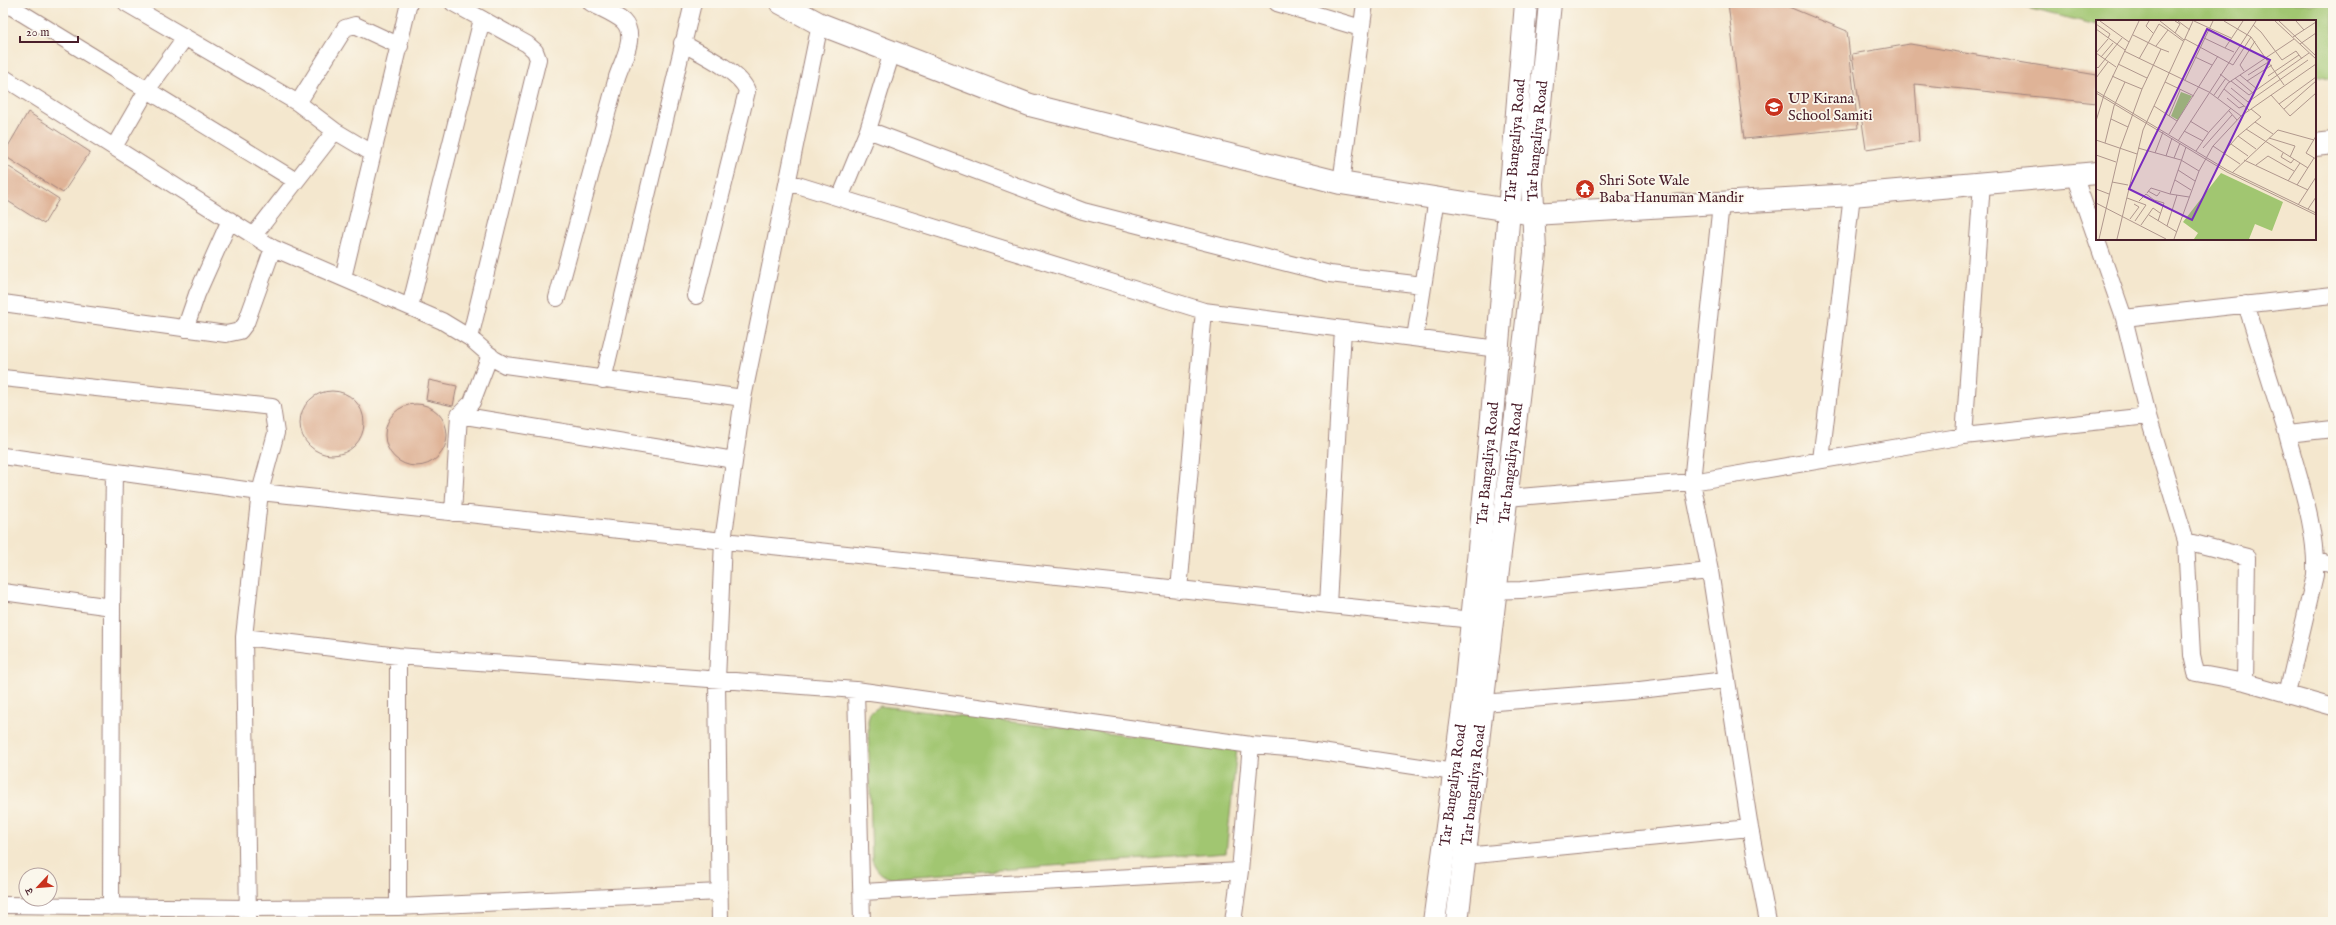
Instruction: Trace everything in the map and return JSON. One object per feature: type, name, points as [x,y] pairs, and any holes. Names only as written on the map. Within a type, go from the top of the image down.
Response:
[{"type":"street","points":[[126,3],[184,39],[298,103],[335,131],[372,154]]},
{"type":"street","points":[[343,278],[372,154],[400,46],[409,3]]},
{"type":"street","points":[[453,3],[527,44],[535,52],[538,59],[470,338]]},
{"type":"street","points":[[557,298],[617,77],[630,42],[628,31],[623,21],[590,3]]},
{"type":"street","points":[[603,380],[692,3]]},
{"type":"street","points":[[781,3],[820,24],[1030,105],[1341,183],[1533,214],[1852,195],[2096,173]]},
{"type":"street","points":[[1277,3],[1361,28]]},
{"type":"street","points":[[1341,183],[1365,3]]},
{"type":"street","name":"Tar Bangaliya Road","points":[[1434,922],[1459,816],[1454,772],[1482,621],[1475,592],[1498,348],[1526,3]]},
{"type":"street","name":"Tar bangaliya Road","points":[[1457,922],[1465,856],[1459,816],[1483,703],[1482,621],[1496,591],[1535,252],[1532,183],[1550,3]]},
{"type":"street","points":[[6,6],[296,181]]},
{"type":"street","points":[[410,307],[482,19]]},
{"type":"street","points":[[720,922],[717,680],[723,541],[743,398],[820,24]]},
{"type":"street","points":[[298,103],[345,28],[355,25],[400,46]]},
{"type":"street","points":[[114,147],[147,90],[184,39]]},
{"type":"street","points":[[682,43],[728,70],[745,83],[747,91],[696,296]]},
{"type":"street","points":[[840,198],[868,130],[892,52]]},
{"type":"street","points":[[3,77],[273,248],[442,321],[470,338],[490,355],[505,365],[603,380],[743,398]]},
{"type":"street","points":[[868,130],[1083,211],[1330,274],[1423,285]]},
{"type":"street","points":[[254,235],[335,131]]},
{"type":"street","points":[[2316,145],[2333,143]]},
{"type":"street","points":[[2074,176],[2096,238]]},
{"type":"street","points":[[788,182],[1204,311],[1498,348]]},
{"type":"street","points":[[1964,436],[1982,183]]},
{"type":"street","points":[[1821,460],[1852,195]]},
{"type":"street","points":[[1415,338],[1437,198]]},
{"type":"street","points":[[1721,203],[1692,482],[1710,571],[1750,828],[1768,922]]},
{"type":"street","points":[[185,329],[197,294],[230,220]]},
{"type":"street","points":[[2097,240],[2124,318],[2148,416],[2186,541],[2194,667],[2196,673],[2201,676],[2245,682],[2333,708]]},
{"type":"street","points":[[3,303],[226,334],[240,331],[246,324],[273,248]]},
{"type":"street","points":[[2124,318],[2333,295]]},
{"type":"street","points":[[2246,304],[2288,434],[2314,536],[2316,560],[2315,575],[2288,694]]},
{"type":"street","points":[[1179,590],[1204,311]]},
{"type":"street","points":[[1328,605],[1343,329]]},
{"type":"street","points":[[453,513],[459,414],[472,402],[490,355]]},
{"type":"street","points":[[3,378],[272,407],[276,433],[260,492],[244,637],[248,915]]},
{"type":"street","points":[[459,414],[734,460]]},
{"type":"street","points":[[1507,498],[1692,482],[1964,436],[2148,416]]},
{"type":"street","points":[[2288,434],[2333,429]]},
{"type":"street","points":[[3,456],[114,473],[260,492],[1482,621]]},
{"type":"street","points":[[111,907],[114,473]]},
{"type":"street","points":[[2186,541],[2247,557],[2245,682]]},
{"type":"street","points":[[2316,560],[2333,565]]},
{"type":"street","points":[[1475,592],[1710,571]]},
{"type":"street","points":[[3,592],[112,607]]},
{"type":"street","points":[[244,637],[398,656],[856,690],[1251,745],[1301,749],[1454,772]]},
{"type":"street","points":[[398,656],[398,907]]},
{"type":"street","points":[[1483,703],[1631,691],[1726,680]]},
{"type":"street","points":[[856,690],[863,892],[862,922]]},
{"type":"street","points":[[1234,922],[1251,745]]},
{"type":"street","points":[[1465,856],[1750,828]]},
{"type":"street","points":[[863,892],[1240,870]]},
{"type":"street","points":[[3,905],[111,907],[248,915],[720,892]]},
{"type":"green space","points":[[2006,3],[2333,3],[2333,80],[2316,76],[2316,20],[2096,20],[2096,25]]},
{"type":"green space","points":[[880,706],[1237,749],[1226,853],[890,878],[887,877],[879,871],[872,860],[868,721],[870,713]]},
{"type":"building","points":[[1728,3],[1779,3],[1847,31],[1858,128],[1744,139]]},
{"type":"building","points":[[1910,44],[2096,75],[2096,103],[1915,84],[1919,141],[1866,149],[1852,54]]},
{"type":"building","points":[[28,112],[90,152],[63,193],[3,155]]},
{"type":"building","points":[[3,163],[59,199],[44,224],[3,198]]},
{"type":"building","points":[[429,380],[457,386],[453,406],[426,400]]},
{"type":"building","points":[[326,391],[338,391],[355,400],[362,411],[364,423],[362,435],[355,446],[338,455],[326,455],[314,450],[305,441],[300,429],[300,417],[305,405],[314,396]]},
{"type":"building","points":[[416,404],[433,409],[438,413],[442,418],[447,435],[442,452],[438,457],[433,461],[416,466],[399,461],[394,457],[390,452],[385,435],[390,418],[394,413],[399,409]]},
{"type":"place","name":"UP Kirana School Samiti","points":[[1774,107]]},
{"type":"place","name":"Shri Sote Wale Baba Hanuman Mandir","points":[[1585,189]]}]
